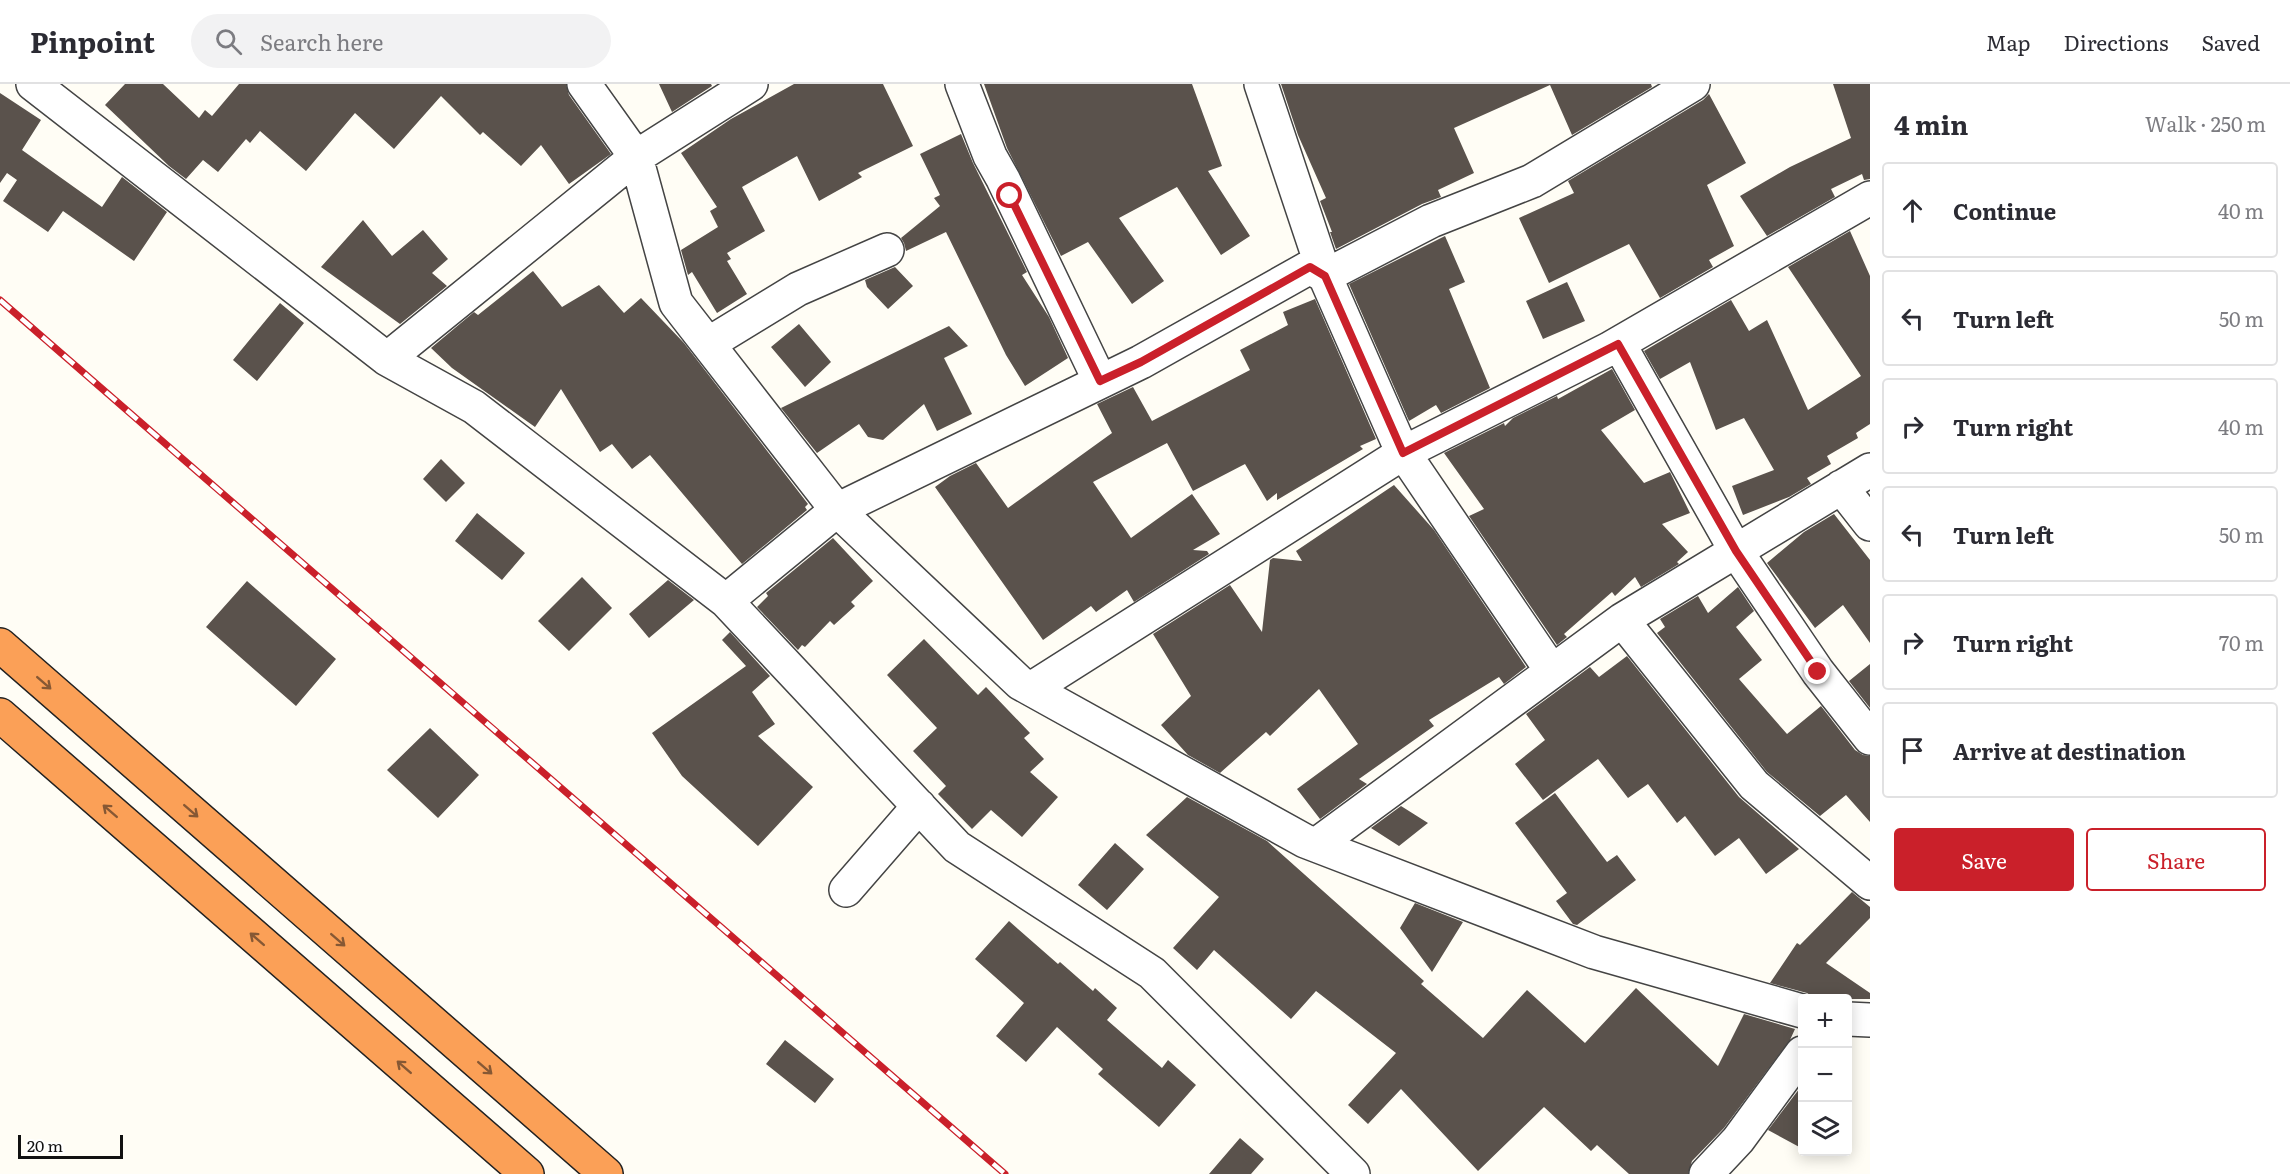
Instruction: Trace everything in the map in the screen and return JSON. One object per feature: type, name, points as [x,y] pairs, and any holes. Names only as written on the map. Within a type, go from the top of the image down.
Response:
[{"type":"highway","points":[[0,645],[606,1174]]},
{"type":"highway","points":[[0,715],[520,1172]]},
{"type":"street","points":[[33,84],[387,359],[474,407],[726,601],[957,847],[1161,981],[1353,1174]]},
{"type":"street","points":[[584,84],[636,157],[676,303],[837,510],[1020,683],[1295,835],[1316,844],[1594,952],[1798,1010]]},
{"type":"street","points":[[387,359],[636,157],[751,84]]},
{"type":"street","points":[[962,84],[990,156],[1100,381]]},
{"type":"street","points":[[1261,84],[1325,276],[1403,453],[1551,670]]},
{"type":"street","points":[[1325,276],[1431,221],[1532,181],[1693,84]]},
{"type":"street","points":[[1031,689],[1403,453],[1618,344],[1870,198]]},
{"type":"street","points":[[708,345],[793,292],[887,250]]},
{"type":"street","points":[[726,601],[837,510],[1141,362],[1310,267],[1325,276]]},
{"type":"street","points":[[1618,344],[1736,551],[1818,672],[1870,738]]},
{"type":"street","points":[[1316,844],[1622,620],[1870,470]]},
{"type":"street","points":[[1841,487],[1870,524]]},
{"type":"street","points":[[1622,620],[1754,785],[1870,883]]},
{"type":"street","points":[[846,890],[919,806]]},
{"type":"street","points":[[1852,1019],[1870,1020]]},
{"type":"street","points":[[1706,1174],[1738,1140],[1798,1060]]},
{"type":"building","points":[[125,84],[163,84],[199,118],[205,110],[212,116],[239,84],[566,84],[569,95],[611,154],[569,184],[541,145],[521,166],[483,132],[480,135],[441,96],[394,149],[355,113],[306,171],[260,131],[250,143],[246,139],[218,172],[203,160],[186,179],[169,166],[105,105]]},
{"type":"building","points":[[659,84],[711,84],[712,86],[672,112]]},
{"type":"building","points":[[794,84],[883,84],[913,146],[858,173],[862,177],[819,201],[797,156],[742,187],[765,231],[727,253],[731,259],[727,261],[747,294],[717,313],[692,272],[688,275],[681,250],[718,227],[710,211],[717,207],[681,153],[731,119]]},
{"type":"building","points":[[984,84],[1192,84],[1222,166],[1208,171],[1250,236],[1221,255],[1177,187],[1119,218],[1164,281],[1132,304],[1088,242],[1061,256],[1007,148]]},
{"type":"building","points":[[1281,84],[1651,84],[1652,87],[1572,135],[1550,85],[1454,128],[1474,173],[1438,190],[1441,197],[1422,204],[1336,249],[1320,201],[1326,198],[1298,135]]},
{"type":"building","points":[[1833,84],[1870,84],[1870,179],[1864,180],[1862,174],[1831,189],[1835,197],[1767,236],[1740,196],[1790,167],[1851,138]]},
{"type":"building","points":[[0,93],[41,120],[22,150],[102,207],[122,177],[167,212],[134,261],[63,211],[48,232],[3,201],[17,180],[7,173],[0,183]]},
{"type":"building","points":[[1709,94],[1746,163],[1707,185],[1734,246],[1709,260],[1713,267],[1660,298],[1629,244],[1549,283],[1519,218],[1574,193],[1568,181],[1703,100]]},
{"type":"building","points":[[961,134],[1027,272],[1022,275],[1049,317],[1068,358],[1025,386],[1006,355],[946,232],[906,251],[901,238],[940,206],[934,198],[940,195],[920,154]]},
{"type":"building","points":[[363,220],[392,256],[423,230],[448,259],[432,273],[447,286],[400,324],[321,267]]},
{"type":"building","points":[[1850,231],[1870,276],[1870,424],[1856,433],[1858,438],[1827,456],[1831,464],[1807,478],[1811,484],[1789,497],[1743,515],[1732,486],[1774,470],[1744,418],[1716,430],[1690,362],[1660,379],[1644,351],[1731,300],[1749,331],[1767,320],[1808,410],[1861,376],[1788,267]]},
{"type":"building","points":[[1445,236],[1465,282],[1449,289],[1490,388],[1441,413],[1436,405],[1409,421],[1349,284]]},
{"type":"building","points":[[895,267],[913,286],[888,309],[867,287],[865,280]]},
{"type":"building","points":[[533,271],[562,307],[599,285],[624,313],[641,298],[684,343],[808,504],[805,507],[807,510],[742,564],[650,455],[632,469],[612,444],[600,452],[561,389],[535,427],[452,368],[431,348],[474,312],[478,315]]},
{"type":"building","points":[[1567,282],[1585,321],[1543,339],[1526,301]]},
{"type":"building","points":[[1315,299],[1376,439],[1360,446],[1363,449],[1277,500],[1277,493],[1267,501],[1245,464],[1193,491],[1167,443],[1093,482],[1131,538],[1192,494],[1220,534],[1193,550],[1207,551],[1209,554],[1134,602],[1127,590],[1096,612],[1091,606],[1043,640],[935,487],[950,476],[976,463],[1008,508],[1112,433],[1097,404],[1133,387],[1152,421],[1250,370],[1240,350],[1288,325],[1283,312]]},
{"type":"building","points":[[280,303],[304,323],[257,381],[233,360]]},
{"type":"building","points":[[799,324],[831,362],[805,387],[771,347]]},
{"type":"building","points":[[949,326],[968,346],[944,358],[972,414],[937,431],[924,404],[883,440],[868,437],[859,424],[817,453],[781,408]]},
{"type":"building","points":[[1612,369],[1635,410],[1601,430],[1644,483],[1670,472],[1690,513],[1662,524],[1688,552],[1677,562],[1679,564],[1641,587],[1635,577],[1615,596],[1612,592],[1564,634],[1567,637],[1557,645],[1469,516],[1484,509],[1444,453],[1504,423],[1505,426],[1513,418],[1557,396],[1558,399]]},
{"type":"building","points":[[441,459],[465,483],[446,502],[423,479]]},
{"type":"building","points":[[1394,485],[1434,530],[1526,667],[1504,684],[1499,677],[1429,720],[1434,726],[1359,779],[1367,784],[1320,819],[1297,789],[1358,744],[1319,689],[1270,736],[1266,732],[1220,773],[1188,755],[1161,725],[1191,696],[1153,634],[1230,585],[1262,632],[1270,560],[1273,558],[1302,561],[1296,551]]},
{"type":"building","points":[[477,513],[525,553],[502,580],[455,541]]},
{"type":"building","points":[[1834,514],[1870,560],[1870,643],[1843,605],[1815,628],[1767,563],[1804,532]]},
{"type":"building","points":[[833,538],[873,581],[851,602],[855,606],[834,625],[830,621],[805,647],[802,645],[798,650],[757,607],[768,596],[766,593]]},
{"type":"building","points":[[582,577],[612,608],[569,651],[538,621]]},
{"type":"building","points":[[668,580],[694,600],[649,638],[629,614]]},
{"type":"building","points":[[247,581],[336,659],[296,706],[206,627]]},
{"type":"building","points":[[1738,587],[1754,611],[1736,627],[1762,660],[1739,679],[1787,734],[1821,706],[1855,750],[1870,756],[1870,822],[1846,795],[1820,816],[1767,772],[1657,633],[1665,627],[1660,619],[1698,596],[1708,613]]},
{"type":"building","points":[[730,632],[770,676],[752,692],[775,724],[758,736],[813,787],[758,846],[682,776],[652,733],[746,666],[722,640]]},
{"type":"building","points":[[924,639],[978,695],[986,687],[1030,733],[1024,738],[1044,759],[1030,772],[1058,797],[1022,837],[991,810],[972,829],[938,794],[946,786],[913,751],[937,728],[887,675]]},
{"type":"building","points":[[1627,656],[1739,797],[1799,849],[1766,874],[1739,838],[1715,856],[1685,816],[1677,823],[1648,784],[1628,798],[1598,759],[1543,800],[1515,764],[1545,740],[1526,714],[1590,667],[1599,677]]},
{"type":"building","points":[[1870,664],[1870,708],[1849,681]]},
{"type":"building","points":[[430,728],[479,775],[438,818],[387,770]]},
{"type":"building","points":[[1555,793],[1607,862],[1617,855],[1636,880],[1577,925],[1573,924],[1556,901],[1567,893],[1515,823]]},
{"type":"building","points":[[1187,797],[1267,841],[1424,981],[1421,984],[1483,1038],[1527,990],[1585,1043],[1636,988],[1718,1066],[1744,1014],[1795,1029],[1790,1040],[1724,1128],[1692,1161],[1688,1174],[1629,1174],[1597,1145],[1591,1151],[1544,1107],[1478,1171],[1401,1089],[1368,1124],[1348,1105],[1396,1053],[1316,991],[1291,1019],[1214,950],[1197,970],[1173,948],[1219,897],[1146,835]]},
{"type":"building","points":[[1401,806],[1428,823],[1399,846],[1371,828]]},
{"type":"building","points":[[1115,843],[1144,869],[1107,910],[1078,885]]},
{"type":"building","points":[[1852,892],[1870,907],[1870,918],[1826,963],[1870,993],[1870,999],[1852,999],[1852,994],[1808,994],[1770,983],[1797,943],[1800,945]]},
{"type":"building","points":[[1415,903],[1463,922],[1432,972],[1400,928]]},
{"type":"building","points":[[1009,921],[1058,964],[1060,962],[1093,991],[1095,988],[1117,1008],[1107,1020],[1162,1068],[1168,1060],[1196,1085],[1159,1127],[1098,1074],[1103,1069],[1057,1027],[1026,1062],[996,1036],[1024,1003],[975,959]]},
{"type":"building","points":[[785,1040],[834,1079],[815,1103],[766,1064]]},
{"type":"building","points":[[1798,1091],[1798,1146],[1768,1130]]},
{"type":"building","points":[[1240,1138],[1264,1159],[1251,1174],[1209,1174]]},
{"type":"railway","points":[[0,300],[1005,1174]]},
{"type":"route","points":[[1010,196],[1100,381],[1141,362],[1310,267],[1325,276],[1403,453],[1618,344],[1736,551],[1818,672]]}]
